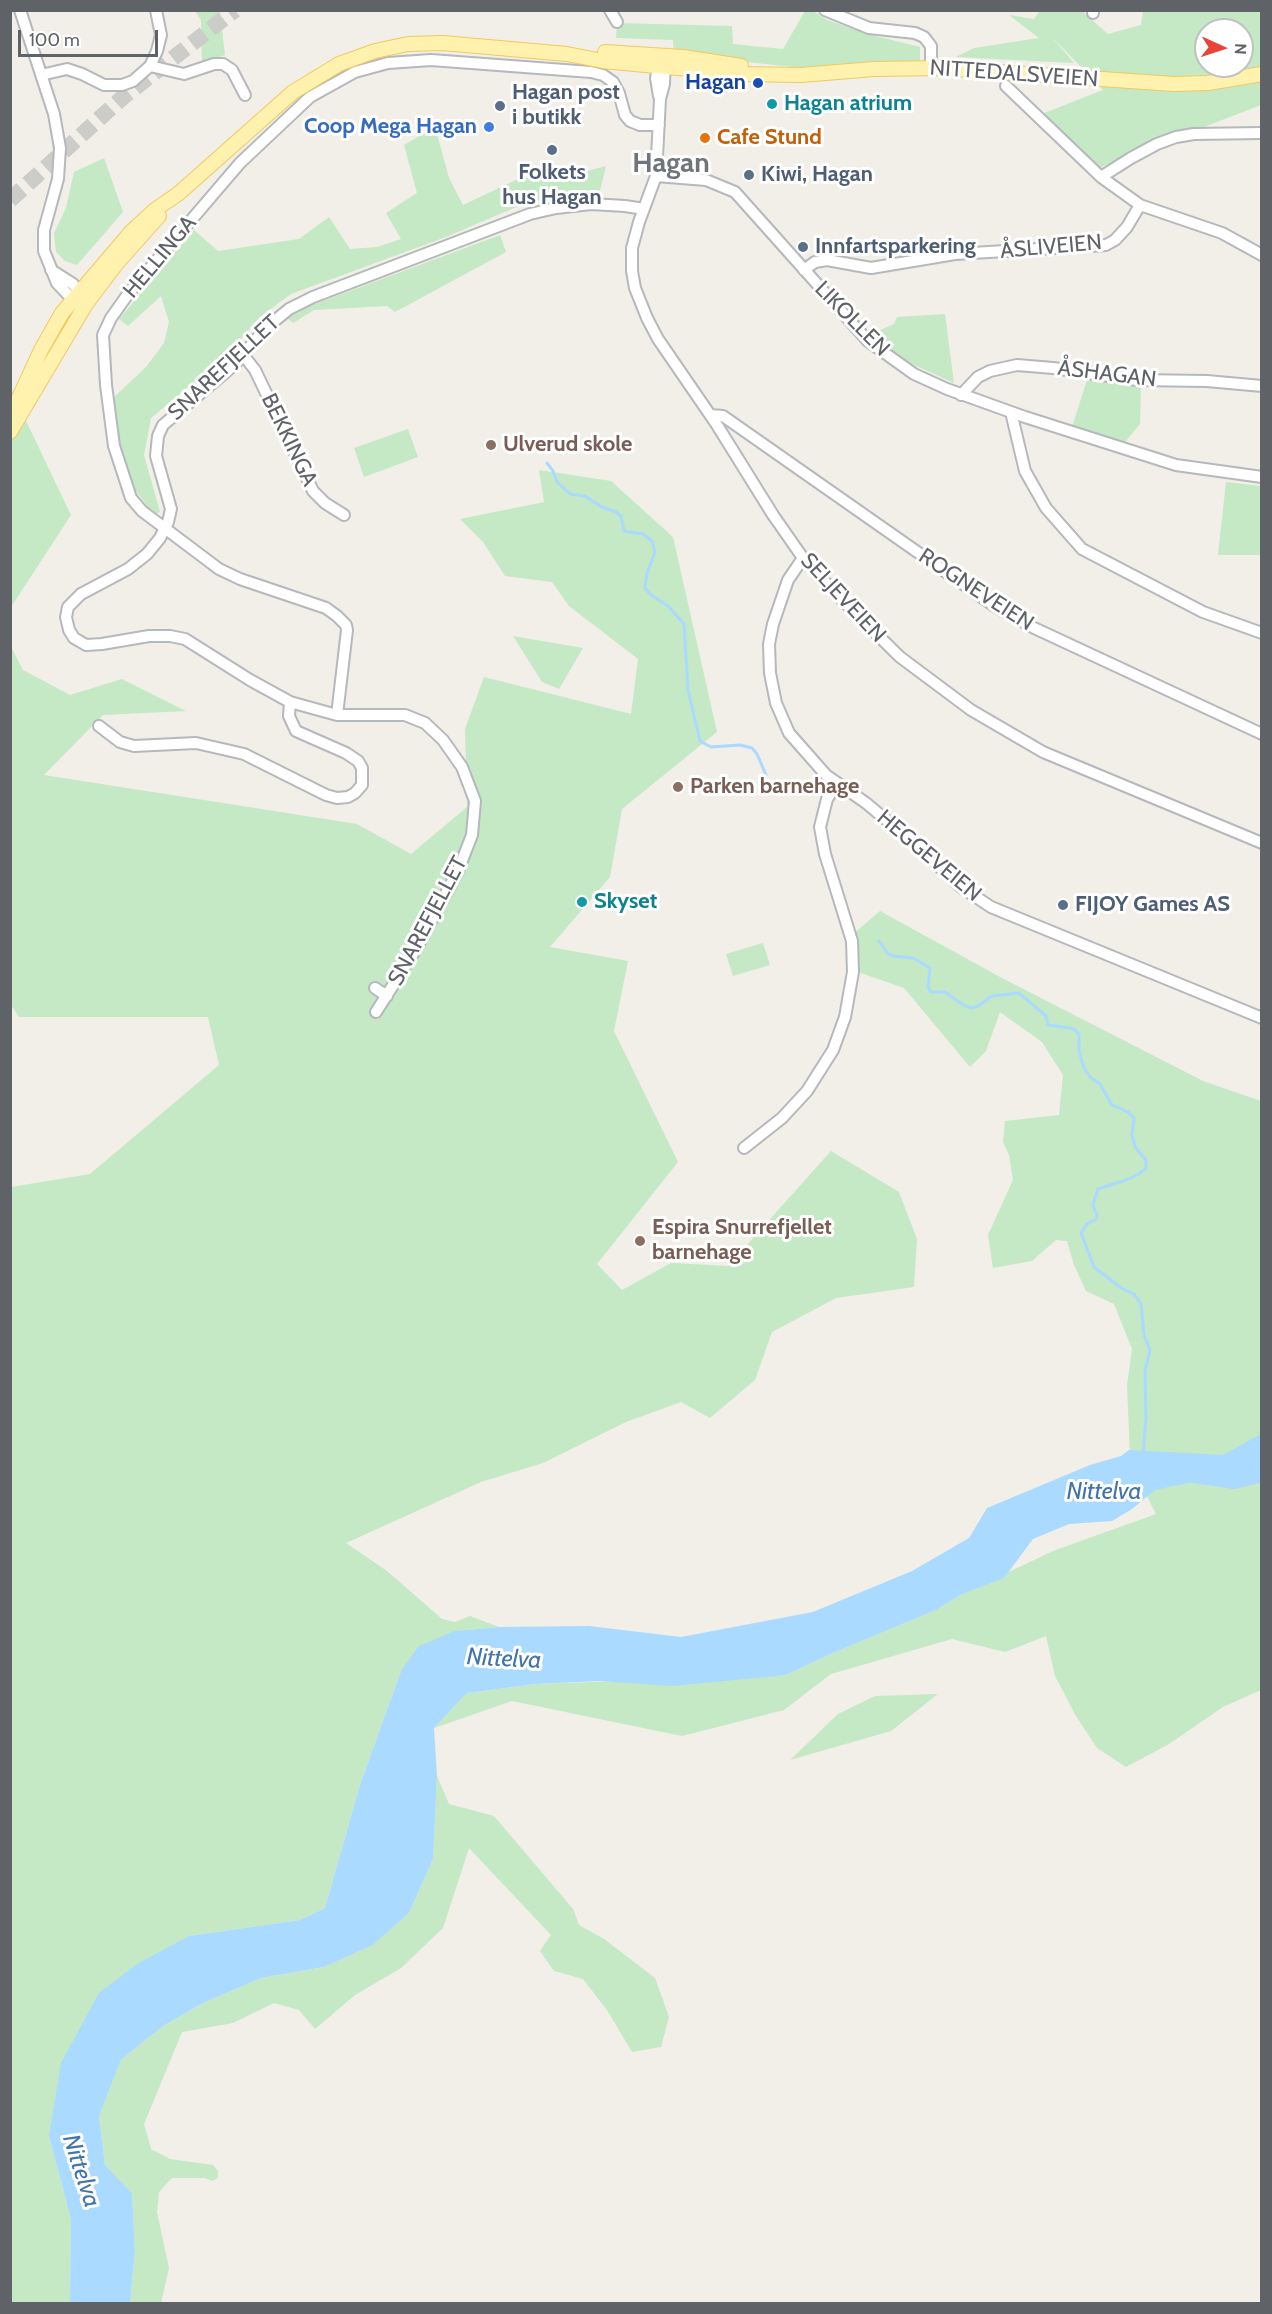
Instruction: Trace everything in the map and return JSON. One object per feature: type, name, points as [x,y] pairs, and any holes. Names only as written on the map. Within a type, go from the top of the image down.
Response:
[{"type":"main road","name":"NITTEDALSVEIEN","points":[[10,417],[44,344],[62,313],[117,263],[178,194],[293,92],[327,70],[352,58],[385,48],[420,44],[455,44],[567,54],[584,51],[742,74],[801,75],[931,68],[1174,84],[1221,81],[1262,74]]},
{"type":"main road","name":"NITTEDALSVEIEN","points":[[10,432],[80,298]]},
{"type":"street","points":[[20,10],[54,114],[60,148],[58,179],[43,236],[45,258],[51,269],[70,282],[80,298]]},
{"type":"street","points":[[41,75],[62,69],[74,70],[98,83],[116,86],[133,81],[150,66],[157,51],[160,34],[156,10]]},
{"type":"street","points":[[610,10],[617,22]]},
{"type":"street","points":[[825,10],[869,28],[915,33],[924,37],[931,46],[931,68]]},
{"type":"street","name":"HELLINGA","points":[[337,715],[339,683],[347,634],[347,627],[343,621],[326,609],[240,579],[219,569],[136,505],[124,481],[114,446],[103,354],[104,330],[128,294],[240,163],[300,105],[331,84],[367,68],[403,61],[444,60],[597,73],[608,78],[616,87],[625,115],[630,121],[640,125],[659,125]]},
{"type":"street","points":[[656,176],[660,99],[657,86],[662,62]]},
{"type":"street","points":[[150,66],[184,74],[214,64],[223,64],[232,70],[245,95]]},
{"type":"street","points":[[1006,86],[1101,177],[1140,205],[1222,233],[1262,255]]},
{"type":"street","points":[[1101,177],[1131,158],[1176,137],[1194,134],[1262,134]]},
{"type":"street","name":"SELJEVEIEN","points":[[656,176],[634,238],[631,257],[638,297],[658,339],[803,558],[900,657],[971,711],[1043,752],[1262,843]]},
{"type":"street","name":"LIKOLLEN","points":[[656,176],[706,180],[735,192],[843,314],[882,353],[915,374],[962,395],[1176,465],[1262,477]]},
{"type":"street","name":"SNAREFJELLET","points":[[376,1012],[416,949],[458,871],[472,835],[476,801],[462,767],[443,740],[425,723],[405,715],[337,715],[290,702],[250,680],[186,639],[149,636],[90,645],[78,642],[71,634],[66,617],[68,607],[73,600],[137,562],[154,545],[165,528],[171,509],[156,456],[156,443],[160,430],[167,420],[244,356],[266,328],[289,309],[520,217],[556,208],[591,204],[644,209]]},
{"type":"street","name":"ÅSLIVEIEN","points":[[804,270],[815,262],[827,260],[871,268],[955,254],[1106,245],[1115,240],[1127,227],[1140,205]]},
{"type":"street","name":"BEKKINGA","points":[[244,356],[255,370],[313,491],[325,503],[344,515]]},
{"type":"street","name":"ÅSHAGAN","points":[[962,395],[978,377],[990,371],[1017,365],[1137,381],[1208,381],[1262,386]]},
{"type":"street","points":[[1011,412],[1025,471],[1046,508],[1082,549],[1203,612],[1262,633]]},
{"type":"street","name":"ROGNEVEIEN","points":[[710,415],[723,416],[741,428],[993,605],[1032,627],[1262,734]]},
{"type":"street","name":"HEGGEVEIEN","points":[[803,558],[788,580],[773,624],[769,654],[778,710],[789,733],[810,759],[837,784],[866,803],[915,844],[961,887],[991,907],[1262,1018]]},
{"type":"street","points":[[99,726],[120,742],[134,746],[196,743],[244,754],[326,795],[337,798],[355,793],[362,785],[362,768],[358,761],[346,753],[296,731],[289,716],[290,702]]},
{"type":"street","points":[[744,1148],[782,1118],[807,1091],[833,1050],[845,1017],[853,972],[852,941],[825,854],[821,831],[824,808],[837,784]]},
{"type":"street","name":"SNAREFJELLET","points":[[375,988],[387,996]]},
{"type":"green space","points":[[195,11],[220,11],[225,55],[202,63],[201,20]]},
{"type":"green space","points":[[805,11],[813,11],[827,20],[868,34],[920,47],[920,62],[802,68],[674,54],[673,40],[616,38],[617,23],[732,26],[733,44],[783,49]]},
{"type":"green space","points":[[1040,11],[1082,11],[1108,34],[1141,25],[1143,11],[1261,11],[1261,67],[1254,69],[1254,18],[1194,18],[1194,78],[1254,78],[1254,73],[1261,73],[1261,105],[1098,168],[1039,115],[1103,90],[1051,36],[1074,63],[956,57],[974,48],[1039,38],[1009,15],[1034,19]]},
{"type":"green space","points":[[435,127],[449,178],[463,205],[520,178],[551,179],[575,166],[576,174],[606,166],[599,195],[564,195],[521,205],[446,237],[291,294],[260,317],[229,353],[151,418],[144,455],[160,512],[154,515],[130,483],[118,440],[112,399],[146,367],[164,343],[169,322],[161,296],[128,326],[119,319],[194,230],[218,251],[299,239],[329,217],[350,249],[377,247],[401,239],[386,213],[417,193],[404,145]]},
{"type":"green space","points":[[104,158],[123,212],[77,265],[65,261],[56,252],[54,233],[66,208],[74,172]]},
{"type":"green space","points":[[500,235],[506,252],[395,312],[387,306],[314,310],[293,323],[287,318],[296,311]]},
{"type":"green space","points":[[945,314],[954,383],[897,357],[870,335],[894,324],[897,317]]},
{"type":"green space","points":[[1088,377],[1141,387],[1140,424],[1120,448],[1071,430]]},
{"type":"green space","points":[[17,402],[71,515],[11,607],[10,415]]},
{"type":"green space","points":[[408,429],[418,457],[364,477],[354,448]]},
{"type":"green space","points":[[539,470],[611,481],[673,537],[717,732],[622,809],[610,877],[550,947],[628,961],[614,1031],[678,1162],[597,1264],[622,1290],[671,1263],[728,1266],[831,1151],[899,1192],[917,1239],[914,1287],[836,1298],[772,1332],[755,1380],[710,1418],[681,1402],[626,1422],[543,1463],[481,1482],[346,1543],[387,1571],[442,1619],[455,1622],[470,1616],[499,1627],[455,1631],[401,1671],[360,1785],[325,1908],[300,1920],[189,1936],[49,2136],[71,2219],[70,2304],[11,2303],[11,1187],[90,1174],[219,1065],[208,1017],[19,1017],[11,1005],[10,645],[23,670],[70,695],[122,679],[186,711],[103,715],[44,775],[357,824],[411,854],[467,807],[465,729],[484,677],[631,714],[638,659],[569,606],[552,582],[505,576],[483,542],[460,519],[544,502]]},
{"type":"green space","points":[[1226,482],[1261,486],[1261,555],[1218,555]]},
{"type":"green space","points":[[513,636],[583,648],[559,689],[542,682]]},
{"type":"green space","points":[[880,911],[1002,978],[1203,1081],[1261,1101],[1261,1690],[1223,1707],[1169,1744],[1126,1767],[1097,1748],[1076,1716],[1055,1676],[1046,1636],[1005,1652],[952,1639],[831,1674],[784,1710],[682,1736],[512,1701],[434,1728],[467,1693],[536,1684],[786,1675],[936,1610],[962,1594],[1053,1551],[1156,1514],[1139,1481],[1130,1456],[1127,1385],[1132,1349],[1114,1304],[1086,1291],[1074,1265],[1067,1241],[1056,1240],[1032,1261],[993,1268],[988,1235],[1013,1180],[1009,1155],[1003,1142],[1005,1121],[1059,1115],[1063,1075],[1042,1042],[1000,1012],[986,1051],[970,1067],[904,988],[858,972],[845,941]]},
{"type":"green space","points":[[763,943],[770,965],[733,976],[726,954]]},
{"type":"green space","points":[[938,1694],[891,1731],[790,1760],[838,1714],[875,1696]]},
{"type":"green space","points":[[437,1776],[449,1804],[494,1816],[573,1909],[579,1925],[604,1939],[655,1978],[669,2017],[661,2047],[632,2052],[607,2010],[583,1979],[554,1971],[540,1951],[551,1935],[469,1848],[443,1928],[401,1968],[355,1995],[315,2029],[299,2010],[274,2003],[233,2023],[182,2032],[144,2124],[151,2149],[170,2159],[213,2165],[218,2171],[218,2178],[212,2181],[205,2178],[172,2178],[159,2192],[157,2212],[169,2268],[161,2303],[130,2303],[135,2251],[132,2193],[105,2165],[99,2116],[121,2060],[163,2026],[201,2004],[261,1978],[324,1967],[373,1945],[409,1913],[433,1859]]},
{"type":"water","points":[[1261,1434],[1261,1478],[1219,1476],[1155,1490],[1132,1509],[1112,1521],[1069,1524],[1033,1539],[1004,1578],[962,1594],[936,1610],[786,1675],[672,1686],[599,1681],[536,1684],[467,1693],[434,1728],[437,1776],[433,1859],[409,1913],[373,1945],[324,1967],[261,1978],[201,2004],[163,2026],[121,2060],[99,2116],[105,2165],[132,2193],[135,2251],[130,2303],[70,2303],[71,2219],[49,2136],[61,2063],[99,1993],[137,1964],[189,1936],[300,1920],[325,1908],[360,1785],[401,1671],[419,1646],[455,1631],[499,1627],[589,1626],[681,1637],[813,1612],[912,1571],[969,1538],[987,1508],[1090,1465],[1121,1456],[1129,1450],[1223,1455]]},
{"type":"waterway","points":[[547,463],[557,482],[570,494],[585,496],[602,507],[616,512],[621,516],[624,531],[643,534],[652,541],[655,552],[647,573],[645,588],[651,595],[668,606],[684,624],[688,690],[700,741],[711,747],[740,745],[752,748],[766,775]]},
{"type":"waterway","points":[[879,941],[888,954],[913,958],[930,968],[928,987],[931,992],[945,992],[971,1008],[992,996],[1019,993],[1046,1016],[1048,1025],[1075,1030],[1079,1035],[1079,1051],[1084,1068],[1091,1078],[1100,1084],[1112,1105],[1128,1112],[1134,1118],[1132,1135],[1135,1147],[1146,1160],[1146,1168],[1126,1180],[1098,1189],[1093,1205],[1097,1215],[1096,1219],[1087,1224],[1081,1233],[1094,1267],[1121,1288],[1134,1294],[1141,1304],[1144,1335],[1150,1350],[1145,1371],[1146,1418],[1143,1454]]},
{"type":"waterway","name":"Nittelva","points":[[1189,1474],[1234,1481],[1262,1474]]},
{"type":"tunnel","points":[[10,200],[122,98],[235,10]]},
{"type":"place","name":"Hagan","points":[[758,83]]},
{"type":"place","name":"Hagan atrium","points":[[772,104]]},
{"type":"place","name":"Hagan post i butikk","points":[[500,106]]},
{"type":"place","name":"Coop Mega Hagan","points":[[489,127]]},
{"type":"place","name":"Cafe Stund","points":[[705,138]]},
{"type":"place","name":"Folkets hus Hagan","points":[[552,150]]},
{"type":"place","name":"Kiwi, Hagan","points":[[749,175]]},
{"type":"place","name":"Innfartsparkering","points":[[803,247]]},
{"type":"place","name":"Ulverud skole","points":[[491,445]]},
{"type":"place","name":"Parken barnehage","points":[[678,787]]},
{"type":"place","name":"Skyset","points":[[582,902]]},
{"type":"place","name":"FIJOY Games AS","points":[[1063,905]]},
{"type":"place","name":"Espira Snurrefjellet barnehage","points":[[640,1241]]},
{"type":"district","name":"Hagan","points":[[671,164]]}]
